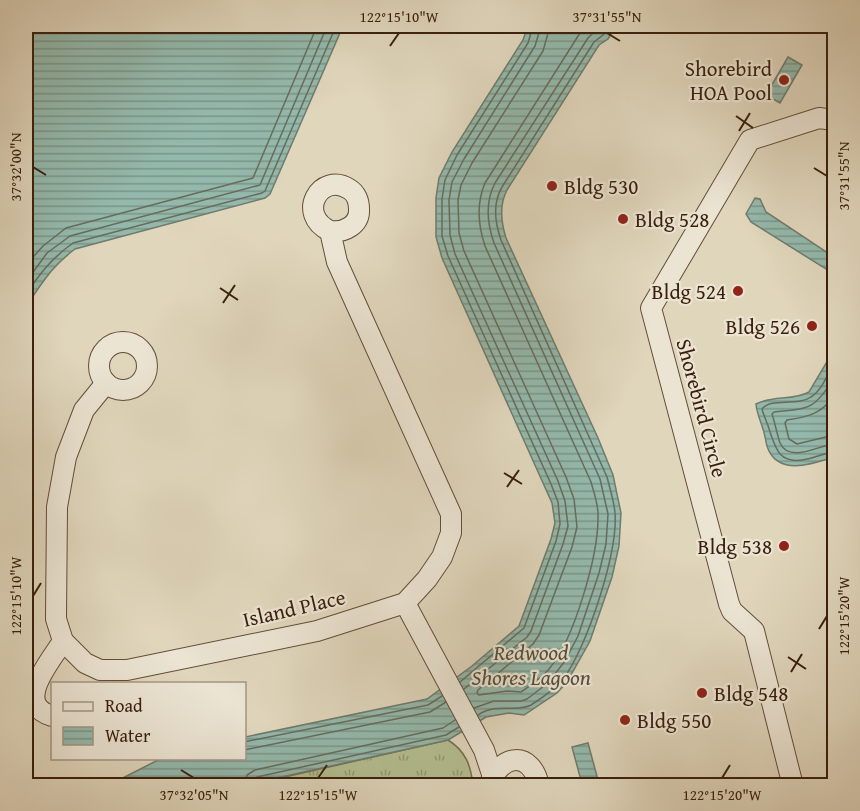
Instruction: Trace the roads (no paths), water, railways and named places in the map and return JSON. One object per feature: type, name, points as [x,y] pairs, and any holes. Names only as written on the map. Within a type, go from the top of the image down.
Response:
[{"type":"street","name":"Shorebird Circle","points":[[793,786],[754,631],[732,611],[729,604],[651,308],[750,140],[819,118],[834,120]]},
{"type":"street","name":"Island Place","points":[[106,383],[84,410],[66,457],[57,507],[55,607],[58,629],[63,641],[96,677],[317,631],[405,603],[427,579],[442,556],[451,533],[451,514],[337,262],[330,231]]},
{"type":"street","points":[[405,603],[488,760],[492,782]]},
{"type":"street","points":[[51,716],[39,707],[34,691],[37,681],[63,641]]},
{"type":"street","points":[[492,782],[501,765],[508,760],[520,760],[532,768],[539,786]]},
{"type":"water","points":[[26,26],[343,26],[270,194],[265,198],[75,249],[53,269],[26,306]]},
{"type":"water","name":"Redwood Shores Lagoon","points":[[528,26],[616,26],[608,39],[599,45],[507,190],[502,208],[506,238],[598,438],[613,475],[621,513],[619,546],[612,577],[590,641],[567,682],[557,693],[524,715],[509,713],[486,717],[448,740],[245,785],[107,786],[158,760],[246,760],[246,737],[427,699],[472,666],[519,626],[551,539],[555,523],[552,503],[442,258],[436,237],[436,198],[439,178],[452,152],[523,40]]},
{"type":"water","name":"Shorebird HOA Pool","points":[[788,57],[802,65],[780,103],[766,95]]},
{"type":"water","points":[[755,198],[760,199],[766,212],[834,257],[834,274],[751,222],[746,214]]},
{"type":"water","points":[[834,350],[834,457],[796,466],[779,462],[772,456],[767,446],[756,404],[809,392]]},
{"type":"water","points":[[588,743],[598,780],[582,784],[572,747]]},
{"type":"place","name":"Shorebird HOA Pool","points":[[784,80]]},
{"type":"place","name":"Bldg 530","points":[[552,186]]},
{"type":"place","name":"Bldg 528","points":[[623,219]]},
{"type":"place","name":"Bldg 524","points":[[738,291]]},
{"type":"place","name":"Bldg 526","points":[[812,326]]},
{"type":"place","name":"Bldg 538","points":[[784,546]]},
{"type":"place","name":"Bldg 548","points":[[702,693]]},
{"type":"place","name":"Bldg 550","points":[[625,720]]}]
